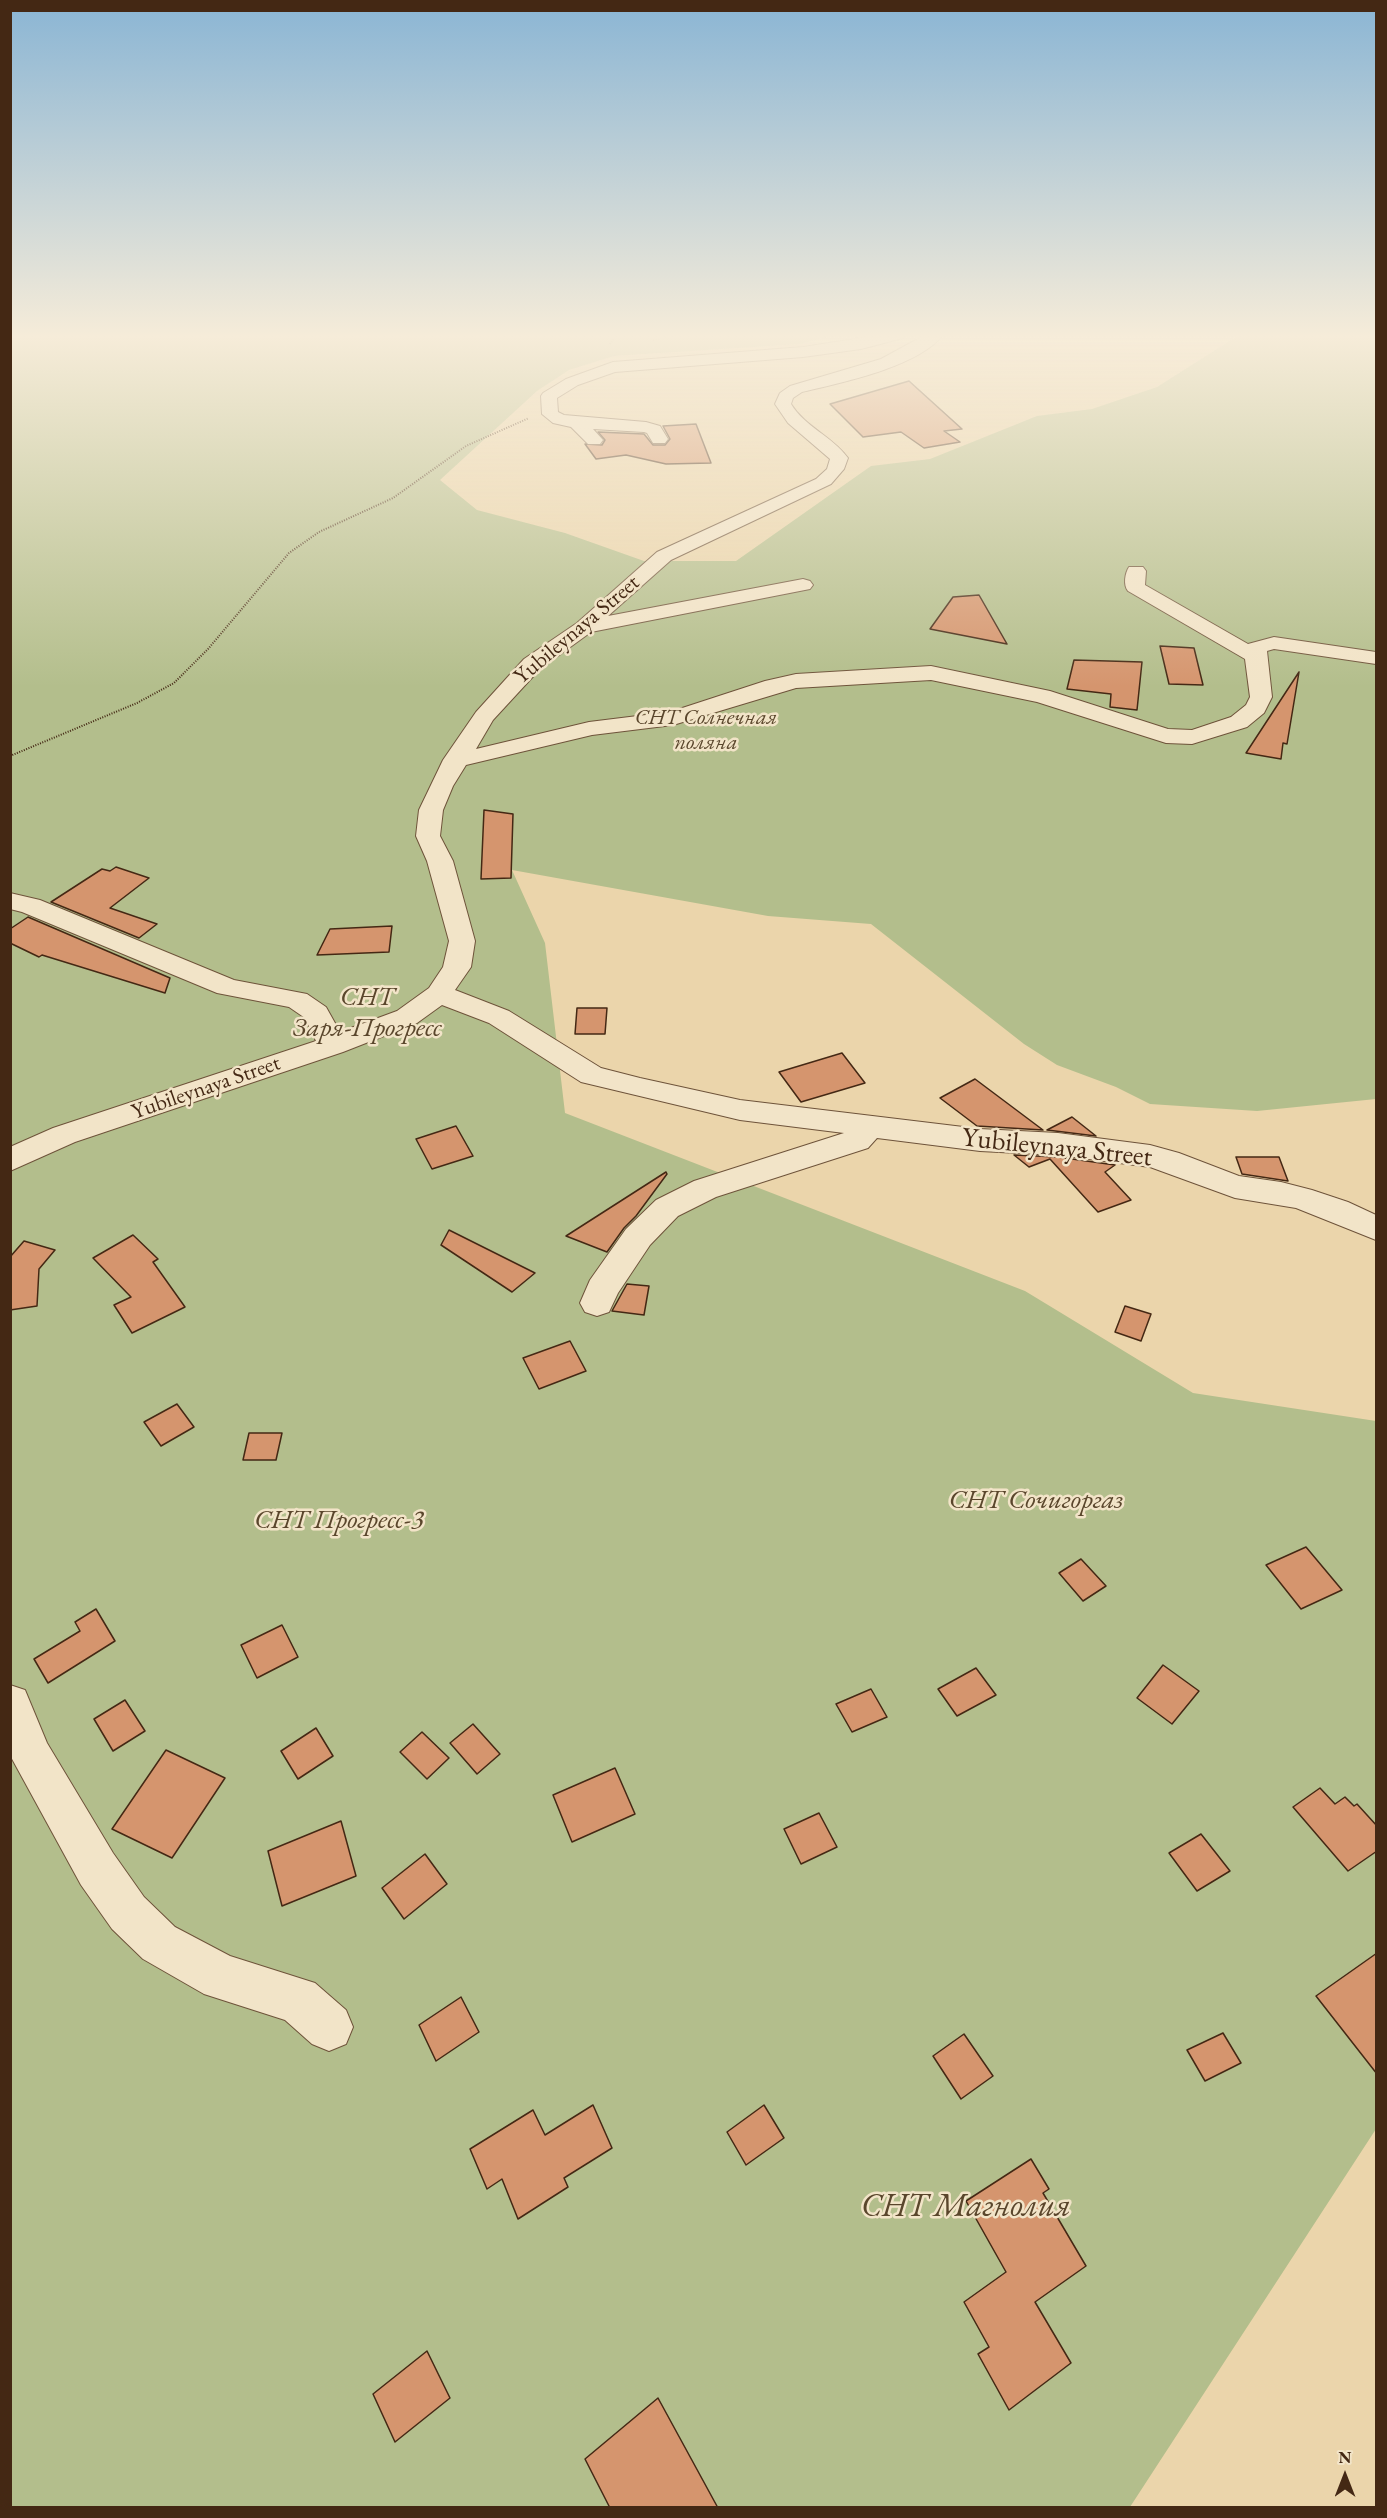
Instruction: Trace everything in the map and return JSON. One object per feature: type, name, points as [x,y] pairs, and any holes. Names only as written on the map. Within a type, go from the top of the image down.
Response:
[{"type":"street","name":"Yubileynaya Street","points":[[10,1160],[64,1135],[333,1045],[407,1017],[439,994],[457,967],[462,941],[440,861],[428,836],[431,810],[455,760],[484,717],[532,664],[584,627],[664,556],[822,483],[838,466],[839,458],[835,453]]},
{"type":"street","points":[[1137,571],[1135,587],[1255,656]]},
{"type":"street","points":[[584,627],[802,585]]},
{"type":"street","points":[[455,760],[589,729],[673,718],[773,686],[796,681],[931,673],[1042,696],[1166,736],[1192,737],[1206,735],[1239,722],[1256,708],[1261,697],[1255,656],[1257,646],[1274,643],[1377,658]]},
{"type":"street","points":[[10,902],[31,906],[227,987],[297,1000],[316,1013],[333,1045]]},
{"type":"street","name":"Yubileynaya Street","points":[[439,994],[499,1017],[591,1075],[740,1110],[980,1140],[1058,1144],[1150,1156],[1235,1187],[1301,1198],[1337,1210],[1377,1228]]},
{"type":"street","points":[[597,1303],[602,1289],[638,1237],[667,1208],[705,1189],[857,1140],[869,1127]]},
{"type":"street","points":[[10,1704],[32,1757],[97,1869],[129,1913],[159,1943],[221,1977],[298,2000],[328,2027]]},
{"type":"path","points":[[10,756],[137,703],[174,683],[208,649],[289,553],[319,532],[393,498],[457,453]]},
{"type":"green space","points":[[11,453],[470,453],[440,480],[477,510],[565,533],[644,561],[736,561],[871,466],[930,459],[946,453],[1376,453],[1376,1099],[1257,1111],[1150,1104],[1116,1087],[1057,1065],[1024,1044],[871,924],[768,916],[512,870],[545,943],[565,1113],[1025,1291],[1193,1393],[1376,1421],[1376,2129],[1130,2507],[11,2508]]},
{"type":"building","points":[[591,453],[707,453],[711,463],[666,464],[626,455],[596,459]]},
{"type":"building","points":[[979,595],[1007,644],[930,629],[953,597]]},
{"type":"building","points":[[1160,646],[1194,648],[1203,685],[1169,684]]},
{"type":"building","points":[[1074,660],[1142,662],[1137,710],[1110,707],[1111,694],[1067,689]]},
{"type":"building","points":[[1299,672],[1287,744],[1283,743],[1281,759],[1246,753]]},
{"type":"building","points":[[484,810],[513,814],[511,878],[481,879]]},
{"type":"building","points":[[116,867],[149,878],[110,908],[157,924],[139,938],[51,902],[102,869],[110,871]]},
{"type":"building","points":[[28,917],[170,978],[165,993],[42,955],[39,957],[10,943],[10,929]]},
{"type":"building","points":[[392,926],[389,952],[317,955],[330,929]]},
{"type":"building","points":[[577,1008],[607,1008],[605,1034],[575,1034]]},
{"type":"building","points":[[842,1053],[865,1083],[801,1102],[779,1072]]},
{"type":"building","points":[[975,1079],[1043,1130],[977,1126],[940,1098]]},
{"type":"building","points":[[1072,1117],[1096,1136],[1047,1130]]},
{"type":"building","points":[[456,1126],[473,1156],[432,1169],[416,1139]]},
{"type":"building","points":[[1014,1155],[1058,1157],[1115,1165],[1105,1172],[1131,1200],[1098,1212],[1050,1159],[1029,1167]]},
{"type":"building","points":[[1236,1157],[1279,1157],[1288,1181],[1242,1174]]},
{"type":"building","points":[[666,1172],[667,1174],[607,1252],[566,1236]]},
{"type":"building","points":[[449,1230],[535,1273],[512,1292],[441,1245]]},
{"type":"building","points":[[133,1235],[158,1259],[153,1262],[185,1307],[132,1333],[114,1305],[131,1297],[93,1258]]},
{"type":"building","points":[[24,1241],[55,1250],[39,1269],[37,1306],[10,1310],[10,1257]]},
{"type":"building","points":[[627,1284],[649,1286],[644,1315],[612,1311]]},
{"type":"building","points":[[1125,1306],[1151,1314],[1141,1341],[1115,1332]]},
{"type":"building","points":[[570,1341],[586,1371],[539,1389],[523,1358]]},
{"type":"building","points":[[177,1404],[194,1427],[161,1446],[144,1422]]},
{"type":"building","points":[[249,1433],[282,1433],[276,1460],[243,1460]]},
{"type":"building","points":[[1306,1547],[1342,1590],[1301,1609],[1266,1565]]},
{"type":"building","points":[[1081,1559],[1106,1586],[1083,1601],[1059,1573]]},
{"type":"building","points":[[96,1609],[115,1641],[48,1683],[34,1659],[80,1631],[75,1622]]},
{"type":"building","points":[[282,1625],[298,1657],[257,1678],[241,1645]]},
{"type":"building","points":[[1163,1665],[1199,1691],[1172,1724],[1137,1698]]},
{"type":"building","points":[[976,1668],[996,1695],[957,1716],[938,1689]]},
{"type":"building","points":[[871,1689],[887,1717],[852,1732],[836,1704]]},
{"type":"building","points":[[125,1700],[145,1731],[113,1751],[94,1719]]},
{"type":"building","points":[[473,1724],[500,1754],[477,1774],[450,1743]]},
{"type":"building","points":[[316,1728],[333,1756],[298,1779],[281,1751]]},
{"type":"building","points":[[422,1732],[449,1758],[427,1779],[400,1752]]},
{"type":"building","points":[[166,1750],[225,1778],[172,1858],[112,1829]]},
{"type":"building","points":[[615,1768],[635,1814],[572,1842],[553,1795]]},
{"type":"building","points":[[1320,1788],[1335,1804],[1345,1797],[1354,1806],[1357,1804],[1377,1826],[1377,1851],[1348,1871],[1293,1807]]},
{"type":"building","points":[[819,1813],[837,1847],[801,1864],[784,1829]]},
{"type":"building","points":[[341,1821],[356,1876],[282,1906],[268,1851]]},
{"type":"building","points":[[1201,1834],[1230,1871],[1197,1891],[1169,1853]]},
{"type":"building","points":[[425,1854],[447,1884],[404,1919],[382,1888]]},
{"type":"building","points":[[1377,1953],[1377,2074],[1316,1996]]},
{"type":"building","points":[[461,1997],[479,2032],[436,2061],[419,2025]]},
{"type":"building","points":[[1223,2033],[1241,2063],[1205,2081],[1187,2050]]},
{"type":"building","points":[[964,2034],[993,2076],[961,2099],[933,2056]]},
{"type":"building","points":[[593,2105],[612,2148],[564,2178],[568,2187],[518,2219],[502,2179],[487,2189],[470,2149],[533,2110],[545,2135]]},
{"type":"building","points":[[764,2105],[784,2138],[746,2165],[727,2132]]},
{"type":"building","points":[[1031,2159],[1049,2189],[1043,2193],[1086,2266],[1035,2302],[1071,2363],[1009,2410],[978,2354],[989,2347],[964,2302],[1006,2272],[966,2201]]},
{"type":"building","points":[[427,2351],[450,2398],[395,2442],[373,2394]]},
{"type":"building","points":[[658,2398],[718,2508],[610,2508],[585,2459]]},
{"type":"park label","name":"СНТ Солнечная поляна","points":[[706,730]]},
{"type":"park label","name":"СНТ Заря-Прогресс","points":[[367,1014]]},
{"type":"park label","name":"СНТ Сочигоргаз","points":[[1036,1501]]},
{"type":"park label","name":"СНТ Прогресс-3","points":[[339,1521]]},
{"type":"park label","name":"СНТ Магнолия","points":[[966,2207]]}]
